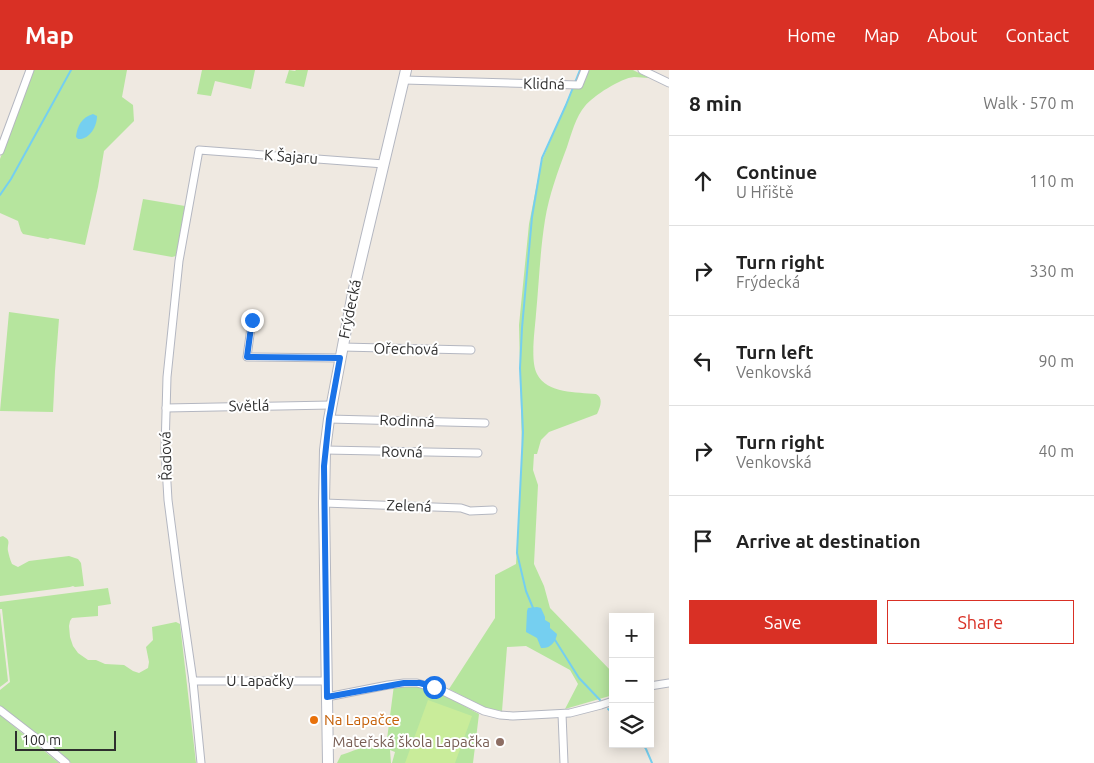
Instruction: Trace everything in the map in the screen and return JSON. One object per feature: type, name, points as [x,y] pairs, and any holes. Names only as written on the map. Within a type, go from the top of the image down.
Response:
[{"type":"main road","name":"Frýdecká","points":[[328,763],[324,503],[325,450],[329,419],[353,293],[405,75]]},
{"type":"street","points":[[0,151],[30,70]]},
{"type":"street","name":"Klidná","points":[[405,75],[579,85],[585,70]]},
{"type":"street","points":[[642,70],[669,83]]},
{"type":"street","name":"K Šajaru","points":[[198,150],[384,164]]},
{"type":"street","name":"Řadová","points":[[198,150],[179,261],[167,377],[165,448],[168,500],[193,681],[201,763]]},
{"type":"street","name":"Ořechová","points":[[252,320],[247,357],[470,350]]},
{"type":"street","name":"Světlá","points":[[166,408],[332,405]]},
{"type":"street","name":"Rodinná","points":[[329,419],[485,424]]},
{"type":"street","name":"Rovná","points":[[325,450],[478,454]]},
{"type":"street","name":"Zelená","points":[[324,503],[461,508],[470,511],[493,510]]},
{"type":"street","name":"U Lapačky","points":[[193,681],[326,680]]},
{"type":"street","points":[[327,697],[388,685],[417,683],[441,690],[484,712],[493,714],[513,716],[562,714],[609,702]]},
{"type":"street","points":[[654,685],[669,683]]},
{"type":"street","points":[[0,710],[66,763]]},
{"type":"street","points":[[562,714],[564,763]]},
{"type":"green space","points":[[33,70],[127,70],[122,97],[133,105],[134,121],[104,151],[85,245],[23,234],[18,221],[0,213],[0,159]]},
{"type":"green space","points":[[202,70],[255,70],[251,89],[215,81],[211,96],[197,94]]},
{"type":"green space","points":[[289,70],[308,70],[304,87],[285,83]]},
{"type":"green space","points":[[580,70],[633,70],[649,78],[628,78],[615,84],[585,106],[574,126],[557,174],[545,220],[534,345],[535,368],[542,381],[555,389],[596,394],[600,398],[601,403],[597,414],[549,432],[541,440],[537,454],[534,454],[533,470],[538,485],[534,564],[544,586],[550,608],[609,669],[609,696],[565,709],[578,684],[570,670],[526,646],[507,647],[502,711],[486,708],[449,689],[495,618],[495,575],[516,564],[522,452],[519,325],[529,224],[541,163]]},
{"type":"green space","points":[[143,199],[185,206],[176,256],[172,257],[133,250]]},
{"type":"green space","points":[[9,312],[59,319],[53,412],[0,411]]},
{"type":"green space","points":[[3,536],[8,541],[8,551],[12,564],[18,567],[29,561],[69,556],[78,559],[81,563],[84,586],[0,596],[0,537]]},
{"type":"green space","points":[[108,588],[111,604],[98,606],[98,616],[72,618],[70,621],[70,637],[73,646],[78,653],[88,660],[96,660],[105,664],[124,665],[139,673],[148,668],[149,662],[146,647],[153,640],[152,627],[176,622],[180,624],[196,763],[71,763],[0,706],[0,690],[10,682],[0,602]]},
{"type":"green space","points":[[0,612],[8,681],[0,687]]},
{"type":"green space","points":[[394,685],[421,687],[444,695],[479,714],[473,763],[392,763],[395,752],[390,750],[391,763],[337,763],[341,755],[357,749],[369,746],[386,747]]},
{"type":"green space","points":[[428,700],[472,716],[455,763],[405,763]]},
{"type":"green space","points":[[0,715],[59,763],[0,763]]},
{"type":"water","points":[[93,114],[97,116],[97,120],[92,132],[82,139],[78,139],[76,137],[81,122]]},
{"type":"water","points":[[528,608],[541,608],[545,620],[550,623],[550,628],[557,634],[552,644],[544,648],[541,648],[537,638],[526,632]]},
{"type":"waterway","points":[[0,195],[11,179],[71,70]]},
{"type":"waterway","points":[[533,608],[526,591],[517,553],[523,432],[520,368],[522,328],[532,217],[542,158],[580,70]]},
{"type":"waterway","points":[[555,640],[579,678],[600,700]]},
{"type":"waterway","points":[[645,748],[652,763]]},
{"type":"place","name":"Na Lapačce","points":[[314,720]]},
{"type":"place","name":"Mateřská škola Lapačka","points":[[500,742]]},
{"type":"route","points":[[252,320],[247,357],[340,358],[329,419],[324,466],[327,697],[413,682],[434,687]]}]
